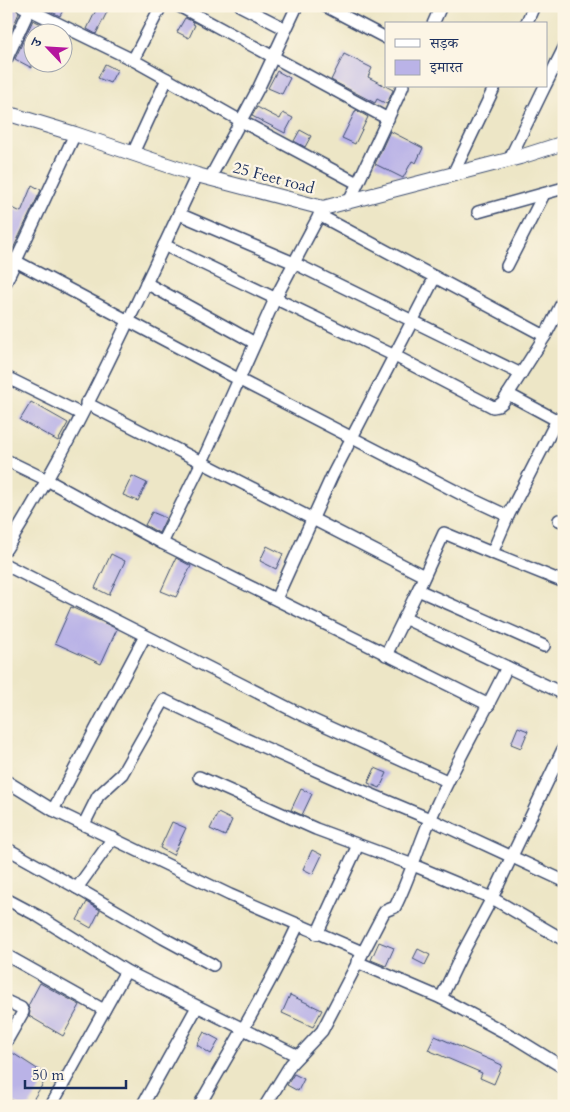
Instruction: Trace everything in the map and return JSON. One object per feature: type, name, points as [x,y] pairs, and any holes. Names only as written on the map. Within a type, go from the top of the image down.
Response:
[{"type":"street","points":[[133,60],[161,6]]},
{"type":"street","points":[[179,6],[388,119]]},
{"type":"street","points":[[241,6],[286,29]]},
{"type":"street","points":[[8,543],[47,480],[128,321],[179,214],[241,121],[296,6]]},
{"type":"street","points":[[325,6],[385,37]]},
{"type":"street","points":[[434,22],[442,6]]},
{"type":"street","points":[[527,22],[534,6]]},
{"type":"street","points":[[6,60],[28,7],[133,60],[241,121],[358,183]]},
{"type":"street","points":[[548,81],[564,48]]},
{"type":"street","points":[[132,153],[167,79]]},
{"type":"street","points":[[349,202],[403,88]]},
{"type":"street","points":[[453,174],[494,88]]},
{"type":"street","points":[[509,160],[545,88]]},
{"type":"street","name":"25 Feet road","points":[[6,113],[204,177],[321,212],[349,202],[509,160],[564,143]]},
{"type":"street","points":[[6,282],[11,259],[75,134]]},
{"type":"street","points":[[478,212],[564,188]]},
{"type":"street","points":[[507,266],[544,194]]},
{"type":"street","points":[[162,543],[202,462],[275,299],[321,212],[545,336]]},
{"type":"street","points":[[179,214],[294,263],[521,374]]},
{"type":"street","points":[[164,245],[395,356],[489,406],[498,406],[508,394],[545,336],[564,299]]},
{"type":"street","points":[[11,259],[352,438],[508,516]]},
{"type":"street","points":[[276,599],[332,476],[435,276]]},
{"type":"street","points":[[146,283],[255,343]]},
{"type":"street","points":[[6,377],[81,414]]},
{"type":"street","points":[[492,553],[508,516],[560,422],[508,394]]},
{"type":"street","points":[[86,403],[424,576]]},
{"type":"street","points":[[6,460],[47,480],[162,543],[489,705]]},
{"type":"street","points":[[386,654],[444,533],[564,582]]},
{"type":"street","points":[[6,564],[302,715],[448,781]]},
{"type":"street","points":[[418,590],[544,646]]},
{"type":"street","points":[[404,618],[564,694]]},
{"type":"street","points":[[53,810],[145,636]]},
{"type":"street","points":[[265,1106],[284,1073],[317,1038],[385,911],[395,907],[413,866],[430,819],[507,667]]},
{"type":"street","points":[[84,824],[98,796],[122,774],[164,700],[250,741],[430,819],[564,881]]},
{"type":"street","points":[[441,998],[462,952],[492,898],[564,747]]},
{"type":"street","points":[[200,777],[316,829],[492,898],[564,940]]},
{"type":"street","points":[[6,781],[53,810],[230,896],[317,934],[517,1039],[564,1068]]},
{"type":"street","points":[[77,888],[113,838]]},
{"type":"street","points":[[317,934],[358,845]]},
{"type":"street","points":[[6,848],[213,965]]},
{"type":"street","points":[[6,899],[38,916],[126,971],[298,1056]]},
{"type":"street","points":[[199,1106],[258,1004],[298,925]]},
{"type":"street","points":[[6,954],[104,1010]]},
{"type":"street","points":[[51,1106],[126,971]]},
{"type":"street","points":[[6,1001],[20,1008],[23,1012],[6,1042]]},
{"type":"street","points":[[142,1106],[198,1007]]},
{"type":"building","points":[[6,6],[15,6],[19,13],[9,36],[6,35]]},
{"type":"building","points":[[40,6],[65,6],[60,16]]},
{"type":"building","points":[[98,6],[108,10],[96,34],[87,29]]},
{"type":"building","points":[[185,18],[194,22],[193,24],[195,25],[189,38],[177,32]]},
{"type":"building","points":[[22,44],[22,63],[15,59]]},
{"type":"building","points":[[344,54],[372,68],[368,77],[385,86],[385,88],[393,90],[387,104],[377,99],[375,103],[331,80]]},
{"type":"building","points":[[105,64],[117,70],[110,83],[98,78]]},
{"type":"building","points":[[277,71],[290,78],[282,94],[268,88]]},
{"type":"building","points":[[257,107],[280,119],[283,113],[293,118],[285,133],[252,116]]},
{"type":"building","points":[[356,110],[368,117],[355,144],[342,138]]},
{"type":"building","points":[[300,130],[311,136],[305,147],[294,141]]},
{"type":"building","points":[[390,131],[423,148],[416,163],[412,161],[403,178],[375,164]]},
{"type":"building","points":[[32,185],[41,190],[12,251],[6,249],[6,205],[21,212]]},
{"type":"building","points":[[31,402],[68,423],[58,441],[20,420]]},
{"type":"building","points":[[132,476],[147,483],[138,501],[123,495]]},
{"type":"building","points":[[152,512],[166,518],[159,533],[145,525]]},
{"type":"building","points":[[267,546],[283,554],[276,569],[260,561]]},
{"type":"building","points":[[111,554],[125,561],[109,595],[95,588]]},
{"type":"building","points":[[176,558],[191,566],[176,597],[161,591]]},
{"type":"building","points":[[71,607],[117,629],[101,664],[55,643]]},
{"type":"building","points":[[518,727],[528,731],[521,748],[511,744]]},
{"type":"building","points":[[375,768],[387,773],[380,788],[368,783]]},
{"type":"building","points":[[301,789],[312,794],[302,815],[291,810]]},
{"type":"building","points":[[218,813],[232,820],[225,836],[210,829]]},
{"type":"building","points":[[172,822],[186,828],[173,855],[160,848]]},
{"type":"building","points":[[312,850],[322,855],[313,874],[303,869]]},
{"type":"building","points":[[87,902],[100,910],[91,928],[77,920]]},
{"type":"building","points":[[379,942],[394,948],[386,966],[371,960]]},
{"type":"building","points":[[418,949],[430,955],[425,965],[413,959]]},
{"type":"building","points":[[40,983],[80,1005],[63,1036],[29,1016],[28,1006]]},
{"type":"building","points":[[290,995],[322,1010],[313,1027],[282,1013]]},
{"type":"building","points":[[204,1032],[219,1040],[211,1054],[197,1045]]},
{"type":"building","points":[[435,1036],[502,1065],[494,1084],[480,1078],[482,1073],[428,1050]]},
{"type":"building","points":[[11,1052],[48,1076],[29,1106],[20,1106],[6,1097],[6,1059]]},
{"type":"building","points":[[294,1074],[304,1079],[298,1091],[287,1085]]}]
